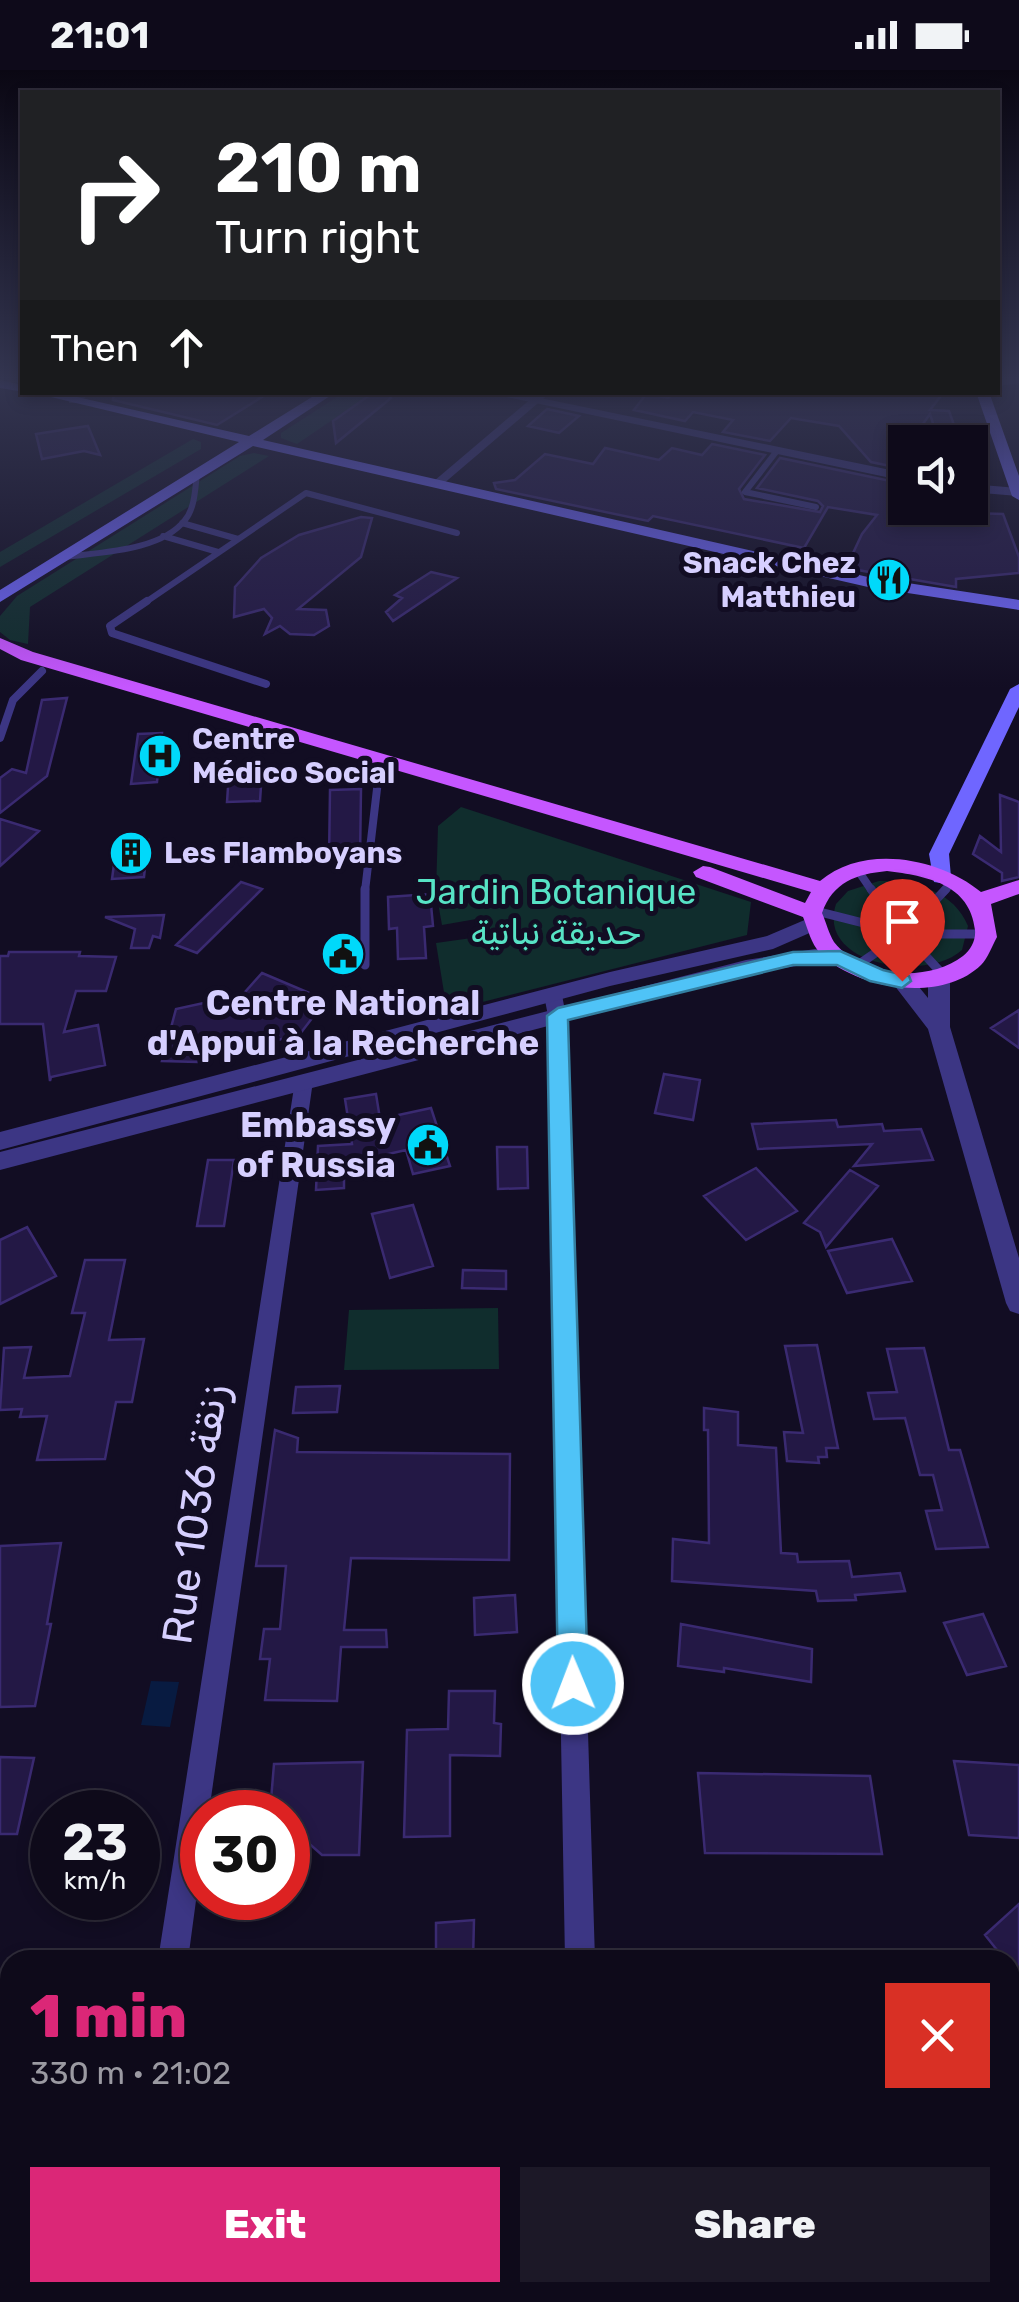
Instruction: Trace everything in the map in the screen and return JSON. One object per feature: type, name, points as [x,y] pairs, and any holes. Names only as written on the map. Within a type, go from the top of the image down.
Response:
[{"type":"main road","points":[[0,580],[162,480]]},
{"type":"main road","points":[[0,597],[187,480]]},
{"type":"main road","points":[[425,480],[914,592],[1019,604]]},
{"type":"main road","points":[[1,648],[42,670],[653,856],[813,915]]},
{"type":"main road","points":[[1,648],[822,888]]},
{"type":"main road","points":[[944,871],[1019,689]]},
{"type":"main road","points":[[904,867],[944,871],[987,918],[991,946],[976,966],[943,980],[902,981],[847,962],[823,942],[813,915],[822,888],[857,869],[904,867]]},
{"type":"main road","points":[[987,918],[1019,887]]},
{"type":"main road","points":[[987,918],[1019,901]]},
{"type":"street","points":[[438,483],[441,480]]},
{"type":"street","points":[[988,490],[1019,493]]},
{"type":"street","points":[[0,1161],[304,1081],[773,942],[813,915]]},
{"type":"street","points":[[0,1141],[555,1006],[793,958],[847,962]]},
{"type":"street","points":[[943,980],[939,1026],[1019,1303]]},
{"type":"street","points":[[902,981],[939,1026]]},
{"type":"street","points":[[555,1006],[580,1950]]},
{"type":"street","name":"Rue 1036 زنقة","points":[[174,1950],[304,1081]]},
{"type":"lane","points":[[59,558],[162,536],[182,523],[191,508],[196,480]]},
{"type":"lane","points":[[754,480],[745,492],[816,508]]},
{"type":"lane","points":[[266,684],[112,633],[110,629],[306,493],[457,533]]},
{"type":"lane","points":[[182,523],[238,539]]},
{"type":"lane","points":[[162,536],[218,552]]},
{"type":"lane","points":[[0,738],[4,708],[13,693],[42,670]]},
{"type":"lane","points":[[0,693],[13,693]]},
{"type":"lane","points":[[365,966],[365,889],[380,772]]},
{"type":"lane","points":[[857,869],[891,925],[894,940]]},
{"type":"lane","points":[[943,980],[917,938],[913,924],[944,871]]},
{"type":"lane","points":[[813,915],[913,924]]},
{"type":"lane","points":[[847,962],[894,940],[917,938],[987,918]]},
{"type":"green space","points":[[123,480],[148,480],[0,567],[0,552]]},
{"type":"green space","points":[[202,480],[231,480],[30,607],[28,644],[10,640],[0,632],[0,616],[17,596]]},
{"type":"green space","name":"Jardin Botanique حديقة نباتية","points":[[461,807],[751,902],[747,935],[447,1011],[436,943],[486,936],[482,918],[442,925],[436,892],[438,826]]},
{"type":"green space","points":[[879,881],[919,886],[953,904],[968,926],[962,950],[945,960],[901,966],[858,954],[842,942],[834,925],[836,904],[848,891]]},
{"type":"green space","points":[[498,1308],[499,1369],[344,1370],[349,1310]]},
{"type":"water","points":[[151,1681],[179,1682],[170,1727],[141,1725]]},
{"type":"building","points":[[514,480],[746,480],[739,489],[744,499],[820,512],[823,506],[818,501],[757,488],[763,480],[887,480],[888,525],[988,525],[988,514],[1003,514],[1019,557],[1019,573],[956,579],[956,587],[846,568],[862,534],[877,515],[828,507],[804,548],[653,516],[648,521],[496,489],[494,483]]},
{"type":"building","points":[[361,517],[372,518],[361,557],[298,609],[326,610],[329,626],[314,635],[290,634],[280,626],[265,634],[272,618],[264,609],[234,617],[235,587],[261,558],[299,535]]},
{"type":"building","points":[[431,572],[457,578],[393,621],[386,612],[402,598],[395,595]]},
{"type":"building","points":[[67,698],[47,776],[0,813],[0,778],[12,769],[26,773],[42,700]]},
{"type":"building","name":"Les Flamboyans","points":[[162,733],[157,782],[131,784],[138,734]]},
{"type":"building","points":[[262,771],[260,801],[227,802],[229,773]]},
{"type":"building","points":[[361,789],[360,859],[329,861],[330,790]]},
{"type":"building","points":[[1000,795],[1019,802],[1019,877],[1002,881],[1002,873],[973,854],[980,836],[1001,852]]},
{"type":"building","points":[[0,819],[39,831],[0,866]]},
{"type":"building","name":"Les Flamboyans","points":[[148,840],[144,877],[112,879],[117,842]]},
{"type":"building","points":[[241,882],[262,889],[197,953],[176,945]]},
{"type":"building","points":[[430,894],[433,926],[424,927],[426,958],[398,959],[397,928],[389,929],[388,897]]},
{"type":"building","points":[[164,915],[160,938],[153,936],[149,948],[131,948],[135,929],[105,917]]},
{"type":"building","points":[[9,952],[80,952],[79,956],[116,957],[106,991],[76,991],[64,1032],[98,1025],[105,1065],[51,1077],[50,1081],[43,1024],[0,1024],[0,956],[8,956]]},
{"type":"building","points":[[262,973],[326,1000],[300,1034],[198,1062],[162,1061],[176,1009],[213,1001],[212,992],[237,1001]]},
{"type":"building","points":[[1019,1010],[1019,1048],[991,1028]]},
{"type":"building","points":[[664,1074],[700,1080],[693,1120],[655,1113]]},
{"type":"building","points":[[376,1094],[380,1119],[431,1108],[450,1166],[413,1174],[406,1150],[344,1164],[344,1188],[316,1190],[318,1146],[352,1144],[345,1099]]},
{"type":"building","points":[[836,1120],[838,1127],[882,1124],[884,1131],[921,1129],[933,1160],[854,1166],[872,1144],[758,1149],[752,1124]]},
{"type":"building","points":[[497,1147],[527,1147],[528,1188],[498,1189]]},
{"type":"building","points":[[208,1160],[234,1160],[224,1226],[197,1226]]},
{"type":"building","points":[[756,1168],[797,1211],[746,1240],[704,1196]]},
{"type":"building","points":[[850,1170],[878,1186],[826,1247],[820,1232],[804,1223]]},
{"type":"building","points":[[413,1205],[433,1266],[390,1278],[372,1214]]},
{"type":"building","points":[[27,1227],[56,1276],[0,1304],[0,1240]]},
{"type":"building","points":[[892,1239],[912,1281],[847,1293],[828,1251]]},
{"type":"building","points":[[85,1260],[125,1260],[109,1340],[144,1339],[132,1402],[116,1402],[105,1459],[37,1460],[47,1416],[20,1417],[22,1409],[0,1410],[4,1348],[31,1347],[24,1378],[70,1376],[85,1313],[72,1313]]},
{"type":"building","points":[[463,1270],[506,1271],[506,1289],[462,1288]]},
{"type":"building","points":[[817,1345],[838,1448],[826,1448],[827,1457],[818,1457],[819,1463],[787,1461],[784,1432],[803,1433],[785,1346]]},
{"type":"building","points":[[924,1348],[949,1450],[960,1450],[988,1547],[936,1549],[926,1511],[942,1510],[933,1475],[920,1475],[905,1418],[874,1419],[868,1393],[897,1392],[887,1349]]},
{"type":"building","points":[[340,1386],[337,1412],[293,1413],[296,1387]]},
{"type":"building","points":[[704,1408],[738,1412],[738,1445],[776,1448],[781,1553],[797,1554],[798,1562],[849,1561],[852,1577],[900,1573],[905,1591],[855,1595],[856,1600],[818,1601],[816,1591],[672,1581],[673,1539],[709,1543],[708,1430],[704,1430]]},
{"type":"building","points":[[275,1430],[298,1438],[297,1452],[510,1454],[509,1560],[351,1558],[344,1630],[386,1630],[387,1647],[341,1647],[337,1701],[265,1700],[270,1659],[260,1659],[264,1629],[280,1629],[286,1566],[256,1566]]},
{"type":"building","points":[[61,1543],[35,1706],[0,1707],[0,1546]]},
{"type":"building","points":[[515,1595],[517,1632],[475,1635],[474,1598]]},
{"type":"building","points":[[983,1614],[1006,1666],[967,1675],[944,1623]]},
{"type":"building","points":[[681,1624],[812,1649],[811,1682],[724,1668],[724,1672],[678,1666]]},
{"type":"building","points":[[449,1691],[495,1691],[494,1723],[501,1724],[500,1756],[450,1755],[450,1836],[404,1837],[407,1730],[448,1729]]},
{"type":"building","points":[[0,1757],[34,1758],[17,1834],[0,1834]]},
{"type":"building","points":[[954,1761],[1019,1765],[1019,1838],[969,1835]]},
{"type":"building","points":[[363,1762],[359,1855],[322,1855],[310,1844],[310,1790],[272,1790],[274,1764]]},
{"type":"building","points":[[698,1773],[870,1776],[882,1854],[705,1853]]},
{"type":"building","points":[[1019,1904],[1019,1950],[997,1950],[985,1935]]},
{"type":"building","points":[[474,1920],[473,1950],[436,1950],[436,1923]]},
{"type":"place","name":"Snack Chez Matthieu","points":[[889,580]]},
{"type":"place","name":"Centre Médico Social","points":[[160,756]]},
{"type":"place","name":"Les Flamboyans","points":[[131,853]]},
{"type":"place","name":"Centre National d'Appui à la Recherche","points":[[343,954]]},
{"type":"place","name":"Embassy of Russia","points":[[428,1145]]},
{"type":"route","points":[[573,1684],[558,1016],[793,958],[840,958],[877,976],[902,981]]}]
